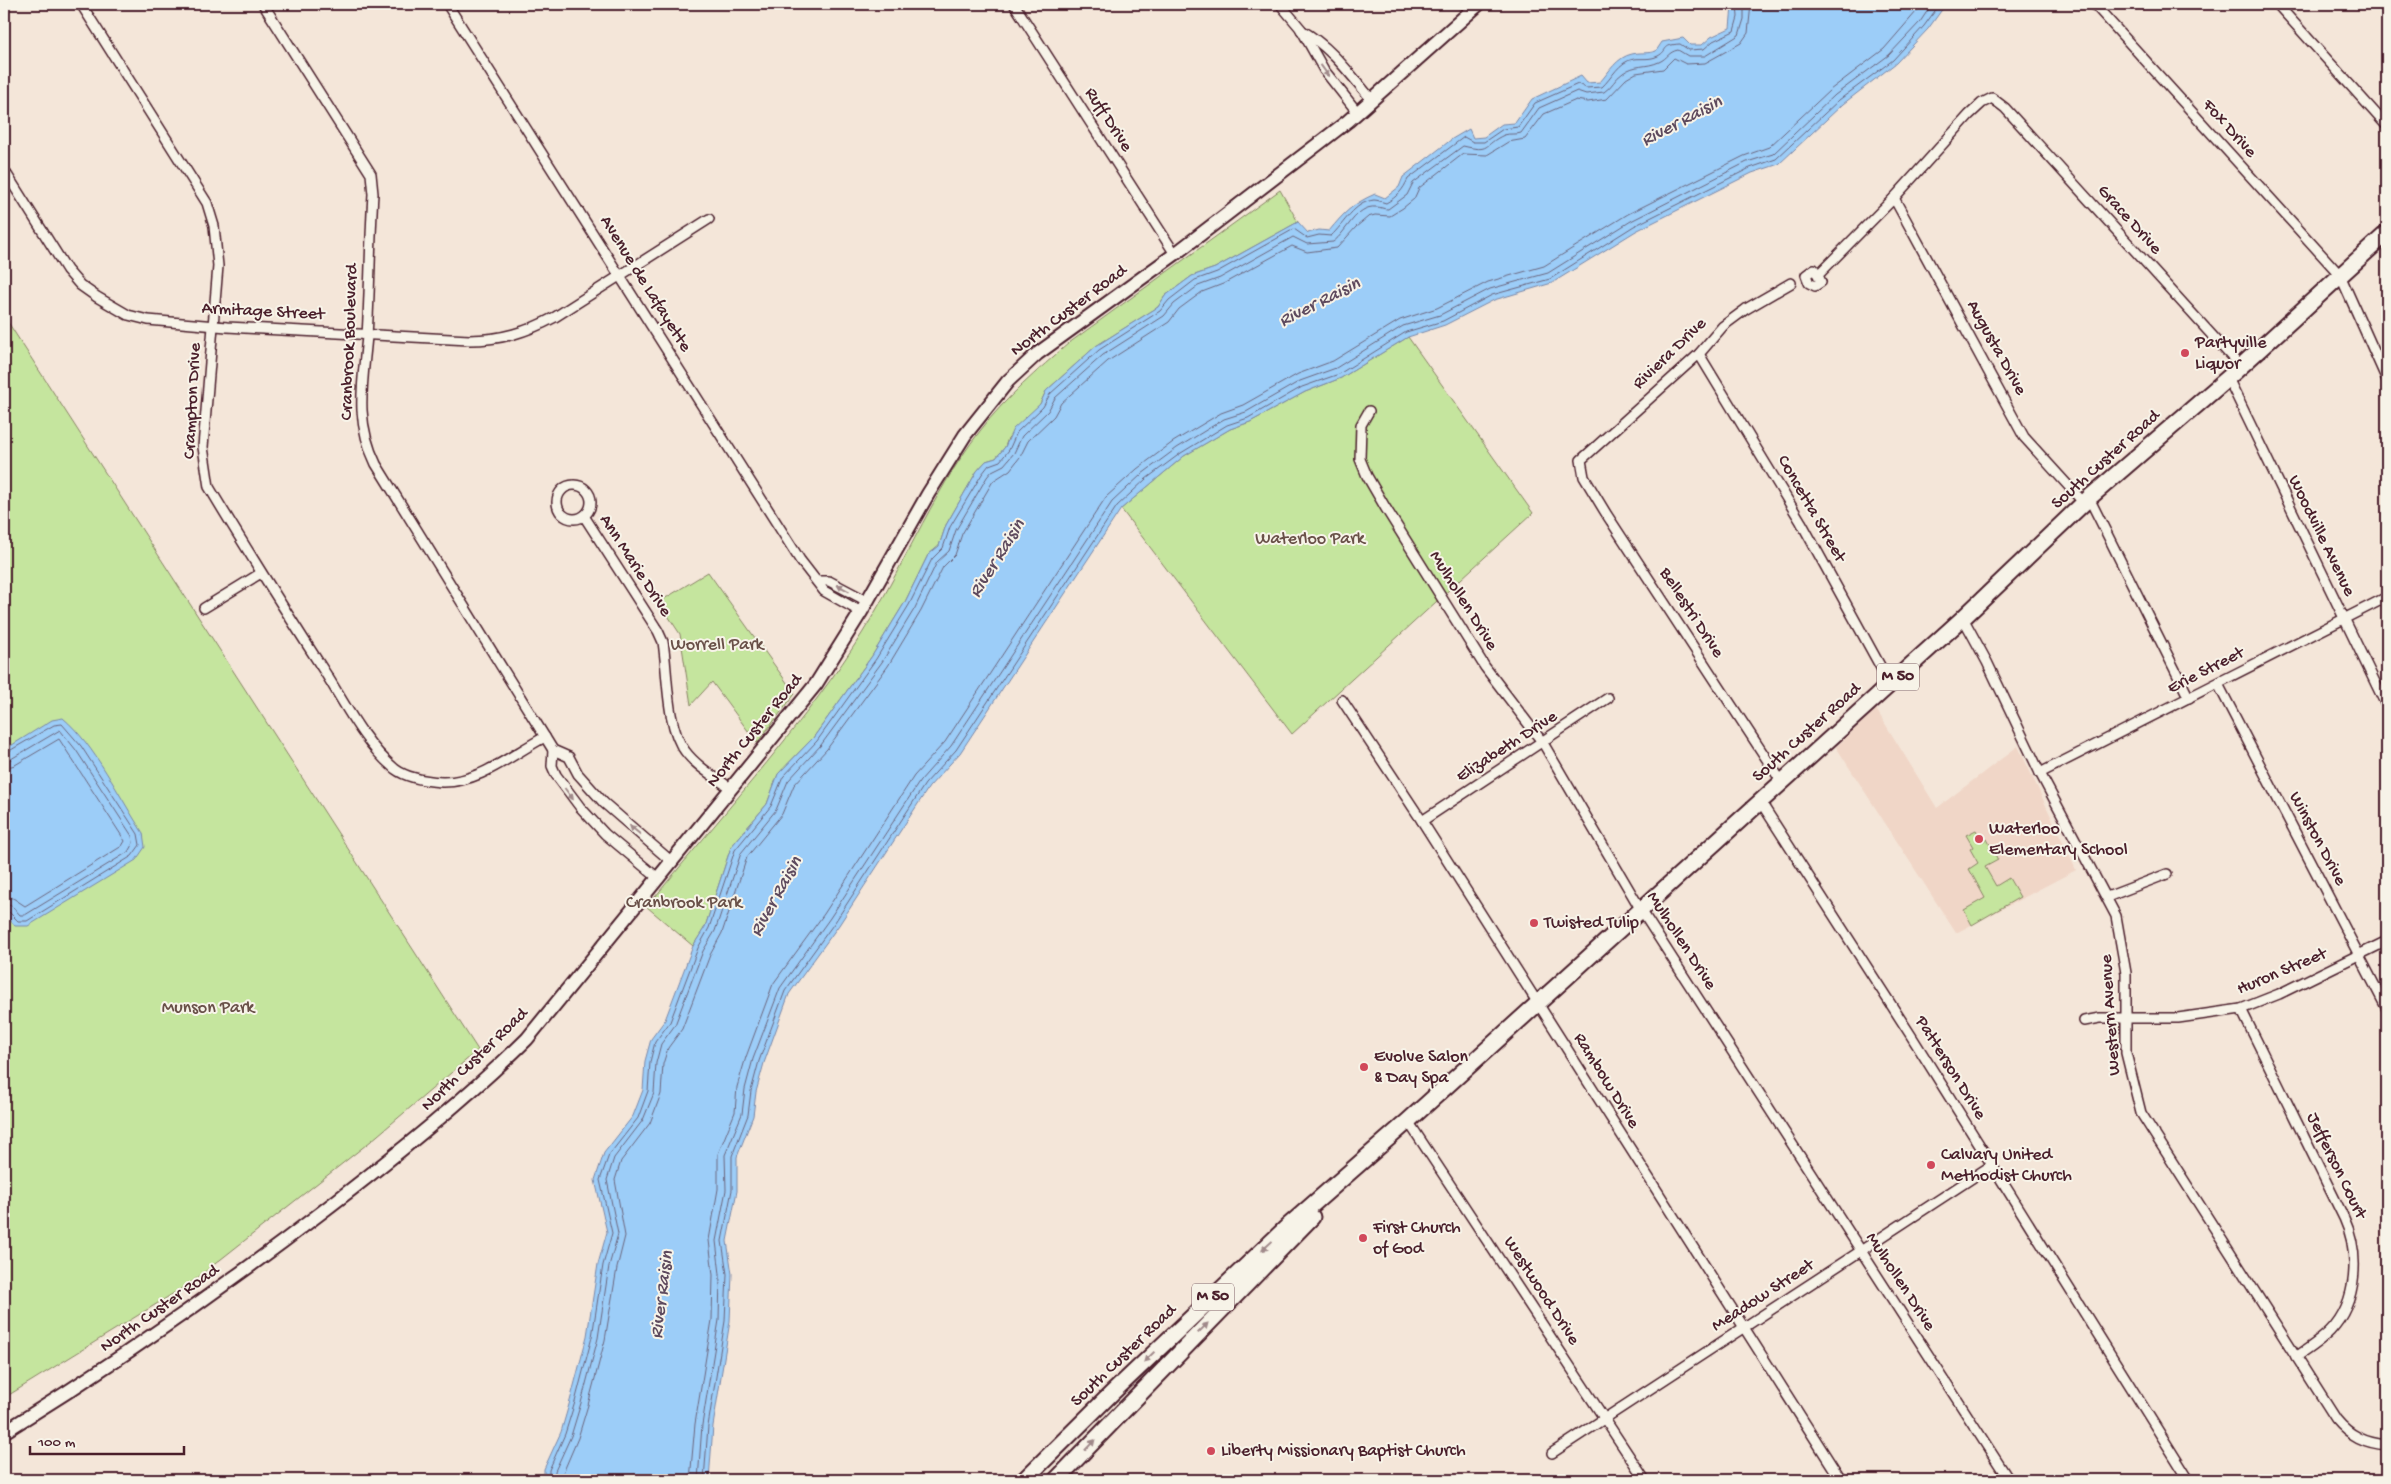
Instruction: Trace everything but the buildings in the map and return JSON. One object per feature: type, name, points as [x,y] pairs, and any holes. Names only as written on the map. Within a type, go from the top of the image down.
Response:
[{"type":"main road","name":"South Custer Road","points":[[1024,1480],[1266,1246],[1408,1121],[1781,780],[1890,684],[2087,500],[2228,378],[2387,233]]},
{"type":"main road","name":"South Custer Road","points":[[1056,1480],[1408,1121]]},
{"type":"street","name":"Crampton Drive","points":[[81,4],[207,203],[214,226],[218,266],[203,447],[205,472],[210,487],[260,572],[372,746],[397,770],[427,780],[442,782],[465,780],[486,771],[545,737]]},
{"type":"street","name":"Cranbrook Boulevard","points":[[263,4],[371,174],[373,194],[367,334],[361,412],[369,450],[395,498],[553,750],[552,766],[556,775],[580,807],[605,834],[659,879]]},
{"type":"street","name":"Avenue de Lafayette","points":[[447,4],[800,560],[817,581],[829,581],[864,607]]},
{"type":"street","name":"Ruff Drive","points":[[1014,4],[1175,254]]},
{"type":"street","points":[[1280,4],[1301,30],[1324,70],[1358,113]]},
{"type":"street","name":"North Custer Road","points":[[4,1432],[102,1371],[213,1295],[383,1166],[451,1110],[527,1039],[816,684],[864,607],[928,494],[965,435],[1008,381],[1037,354],[1175,254],[1358,113],[1479,4]]},
{"type":"street","name":"Fox Drive","points":[[2094,4],[2340,275],[2387,380]]},
{"type":"street","points":[[2277,4],[2387,126]]},
{"type":"street","points":[[1301,30],[1315,38],[1337,59],[1372,100]]},
{"type":"street","name":"Grace Drive","points":[[1894,198],[1969,115],[1982,103],[1992,98],[2005,108],[2240,366]]},
{"type":"street","name":"Armitage Street","points":[[4,170],[66,270],[96,297],[128,315],[213,326],[492,340],[538,326],[709,219]]},
{"type":"street","points":[[1818,275],[1894,198]]},
{"type":"street","name":"Augusta Drive","points":[[1894,198],[2024,437],[2087,500]]},
{"type":"street","name":"Riviera Drive","points":[[1581,460],[1699,354],[1723,326],[1746,309],[1791,283]]},
{"type":"street","name":"Concetta Street","points":[[1699,354],[1801,522],[1890,684]]},
{"type":"street","name":"Woodville Avenue","points":[[2228,378],[2387,707]]},
{"type":"street","name":"Mulhollen Drive","points":[[1369,411],[1360,425],[1359,446],[1360,459],[1367,476],[1485,667],[1543,744],[1641,910],[2008,1480]]},
{"type":"street","name":"Bellestri Drive","points":[[1581,460],[1584,477],[1607,515],[1781,780]]},
{"type":"street","points":[[2087,500],[2189,698]]},
{"type":"street","name":"Ann Marie Drive","points":[[584,516],[658,631],[664,652],[674,724],[680,745],[693,759],[730,788]]},
{"type":"street","points":[[204,608],[260,572]]},
{"type":"street","name":"Erie Street","points":[[2040,773],[2387,597]]},
{"type":"street","name":"Western Avenue","points":[[1962,618],[1987,662],[2040,773],[2116,916],[2124,955],[2126,1053],[2141,1113],[2342,1426],[2364,1441],[2387,1445]]},
{"type":"street","name":"Winston Drive","points":[[2218,684],[2387,1009]]},
{"type":"street","name":"Elizabeth Drive","points":[[1422,821],[1543,744],[1608,698]]},
{"type":"street","name":"Rambow Drive","points":[[1342,700],[1422,821],[1841,1480]]},
{"type":"street","name":"Cranbrook Boulevard","points":[[553,750],[570,757],[578,774],[604,803],[672,862]]},
{"type":"street","name":"Patterson Drive","points":[[1760,801],[1992,1165],[2189,1480]]},
{"type":"street","points":[[2107,897],[2166,874]]},
{"type":"street","name":"Huron Street","points":[[2084,1020],[2178,1018],[2241,1009],[2266,1000],[2387,941]]},
{"type":"street","name":"Jefferson Court","points":[[2241,1009],[2344,1218],[2354,1246],[2353,1278],[2342,1313],[2331,1330],[2296,1357]]},
{"type":"street","name":"Westwood Drive","points":[[1408,1121],[1645,1480]]},
{"type":"street","name":"Meadow Street","points":[[1552,1454],[1992,1165]]},
{"type":"shaded area","name":"Waterloo Elementary School","points":[[1876,709],[1937,808],[2018,746],[2076,870],[1956,933],[1836,747]]},
{"type":"green space","name":"Cranbrook Park","points":[[1280,190],[1298,222],[1215,268],[1192,276],[1165,296],[1158,307],[1096,346],[1046,391],[1040,404],[1008,438],[1005,447],[996,458],[986,461],[977,471],[946,525],[939,546],[928,555],[905,602],[872,656],[813,738],[778,774],[767,804],[731,847],[705,927],[693,946],[647,907],[806,714],[854,646],[871,620],[945,483],[980,431],[1011,396],[1069,343]]},
{"type":"green space","name":"Munson Park","points":[[4,316],[478,1050],[371,1141],[192,1282],[4,1398]]},
{"type":"green space","name":"Waterloo Park","points":[[1408,337],[1533,513],[1292,734],[1121,509],[1184,456],[1230,429],[1250,422],[1305,392],[1341,378]]},
{"type":"green space","name":"Worrell Park","points":[[708,572],[795,694],[757,743],[712,682],[691,705],[680,634],[659,602]]},
{"type":"green space","points":[[1976,830],[1983,841],[1987,839],[1998,860],[1985,867],[1996,886],[2009,878],[2020,897],[1972,925],[1964,910],[1985,898],[1969,869],[1978,863],[1970,849],[1973,847],[1966,835]]},
{"type":"water","name":"River Raisin","points":[[1740,4],[1946,4],[1928,29],[1896,63],[1843,104],[1779,164],[1752,173],[1636,231],[1552,283],[1494,300],[1445,325],[1408,337],[1341,378],[1305,392],[1250,422],[1230,429],[1184,456],[1121,509],[960,753],[929,787],[839,925],[789,994],[764,1063],[756,1092],[753,1116],[737,1157],[737,1191],[727,1241],[732,1274],[730,1321],[713,1426],[709,1480],[544,1480],[544,1469],[561,1432],[587,1336],[598,1264],[607,1232],[595,1180],[604,1153],[633,1116],[643,1090],[645,1061],[651,1039],[665,1020],[693,946],[705,927],[731,847],[767,804],[778,774],[813,738],[872,656],[905,602],[928,555],[939,546],[946,525],[977,471],[986,461],[996,458],[1005,447],[1013,429],[1040,404],[1046,391],[1096,346],[1158,307],[1165,296],[1192,276],[1215,268],[1298,222],[1308,233],[1319,230],[1329,231],[1344,214],[1360,201],[1375,194],[1385,198],[1399,187],[1403,177],[1452,139],[1469,129],[1473,138],[1484,137],[1502,124],[1515,123],[1532,99],[1581,76],[1587,83],[1600,82],[1622,58],[1632,54],[1656,51],[1662,42],[1683,38],[1690,45],[1702,45],[1711,37],[1730,28],[1732,6]]},
{"type":"water","points":[[63,718],[85,742],[106,772],[143,833],[145,847],[136,860],[28,926],[15,926],[4,913],[4,750],[52,720]]},
{"type":"place","name":"Partyville Liquor","points":[[2185,353]]},
{"type":"place","name":"Waterloo Elementary School","points":[[1979,839]]},
{"type":"place","name":"Twisted Tulip","points":[[1534,923]]},
{"type":"place","name":"Evolve Salon & Day Spa","points":[[1364,1067]]},
{"type":"place","name":"Calvary United Methodist Church","points":[[1931,1165]]},
{"type":"place","name":"First Church of God","points":[[1363,1238]]},
{"type":"place","name":"Liberty Missionary Baptist Church","points":[[1211,1451]]}]
